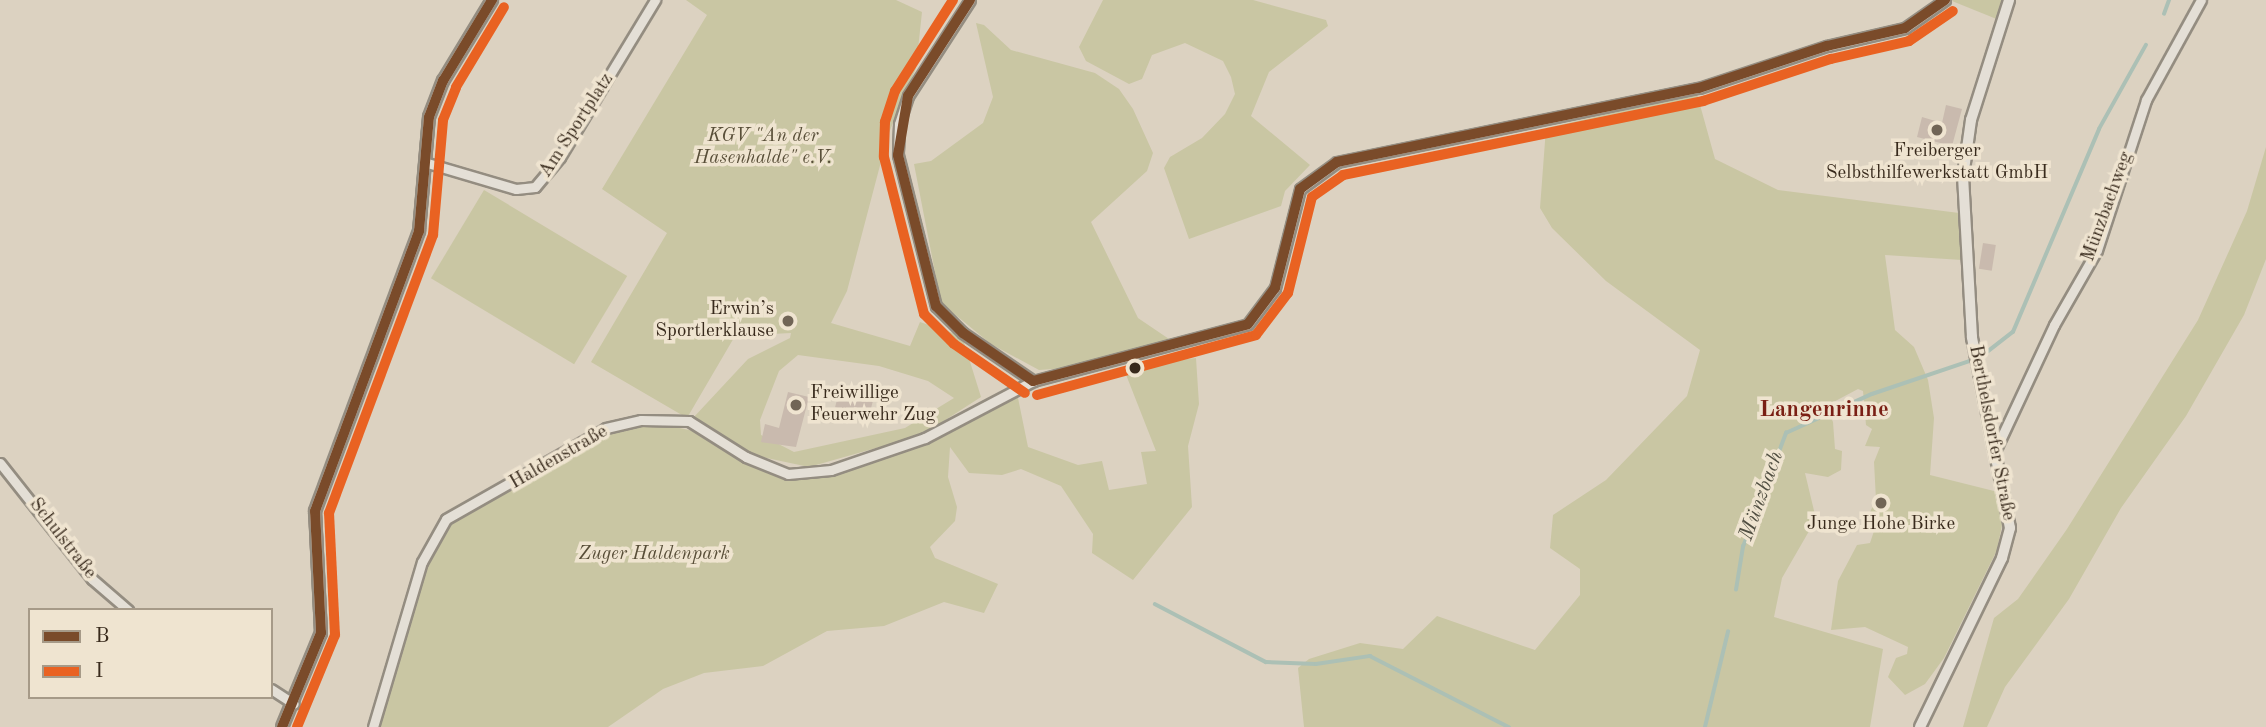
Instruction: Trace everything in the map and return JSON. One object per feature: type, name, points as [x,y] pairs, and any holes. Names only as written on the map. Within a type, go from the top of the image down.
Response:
[{"type":"street","points":[[289,727],[294,704],[323,620],[315,512],[419,231],[429,117],[443,82],[492,0]]},
{"type":"street","name":"Am Sportplatz","points":[[424,162],[516,189],[535,187],[560,157],[655,0]]},
{"type":"street","points":[[970,0],[908,96],[898,124],[898,155],[936,306],[963,333],[1033,381]]},
{"type":"street","name":"Haldenstraße","points":[[373,727],[422,562],[446,519],[606,428],[641,420],[689,421],[746,457],[788,474],[831,470],[925,438],[1033,381],[1248,324],[1275,288],[1300,189],[1338,162],[1699,88],[1827,46],[1905,28],[1945,0]]},
{"type":"street","name":"Berthelsdorfer Straße","points":[[1920,727],[2006,545],[2010,510],[1972,337],[1963,177],[1971,120],[2010,0]]},
{"type":"street","name":"Münzbachweg","points":[[1995,451],[2054,325],[2097,250],[2146,100],[2201,0]]},
{"type":"street","name":"Schulstraße","points":[[0,463],[92,579],[126,608]]},
{"type":"street","points":[[273,690],[294,704]]},
{"type":"street","points":[[282,727],[294,704]]},
{"type":"green space","name":"KGV \"An der Hasenhalde\" e.V.","points":[[686,0],[896,0],[922,12],[916,68],[888,135],[847,291],[831,323],[910,346],[920,322],[962,336],[981,397],[922,435],[809,467],[748,454],[693,418],[748,359],[790,338],[791,333],[735,336],[687,418],[591,362],[667,233],[602,189],[707,15]],"holes":[[[798,355],[879,366],[928,381],[954,398],[905,428],[794,452],[761,435],[760,420],[779,371]]]},
{"type":"green space","points":[[1103,0],[1253,0],[1326,20],[1328,26],[1269,72],[1251,116],[1310,165],[1285,191],[1281,206],[1189,239],[1164,168],[1170,157],[1202,138],[1225,114],[1235,94],[1231,77],[1223,61],[1185,43],[1152,55],[1142,79],[1129,84],[1086,61],[1079,47]]},
{"type":"green space","points":[[1953,0],[2002,0],[1999,20],[1952,1]]},
{"type":"green space","points":[[976,23],[984,25],[1011,50],[1095,73],[1119,89],[1133,109],[1153,153],[1147,171],[1091,222],[1138,318],[1169,339],[1067,368],[1039,370],[991,344],[941,303],[914,164],[931,161],[983,123],[993,97]]},
{"type":"green space","points":[[1697,94],[1715,159],[1778,190],[1959,213],[1962,260],[1885,255],[1895,330],[1914,347],[1928,380],[1934,418],[1930,475],[1998,492],[2004,515],[1997,550],[1944,658],[1925,684],[1905,695],[1888,677],[1896,658],[1907,654],[1908,647],[1865,627],[1831,630],[1838,581],[1857,545],[1870,543],[1876,525],[1869,514],[1876,500],[1874,462],[1880,447],[1865,446],[1872,429],[1866,425],[1863,391],[1858,389],[1826,406],[1833,422],[1835,449],[1842,451],[1841,470],[1828,477],[1805,473],[1816,519],[1782,578],[1774,617],[1883,649],[1870,727],[1304,727],[1298,668],[1309,659],[1360,643],[1403,649],[1437,616],[1535,650],[1580,595],[1580,569],[1550,548],[1553,515],[1606,480],[1687,396],[1700,350],[1606,281],[1552,228],[1540,208],[1546,128]]},
{"type":"green space","points":[[2266,147],[2266,259],[2244,315],[2186,416],[2121,508],[2069,599],[2005,687],[1987,727],[1963,727],[1994,618],[2018,599],[2067,529],[2198,320],[2247,211]]},
{"type":"green space","points":[[484,190],[627,276],[574,364],[431,278]]},
{"type":"green space","name":"Zuger Haldenpark","points":[[1196,358],[1199,404],[1188,446],[1192,507],[1133,580],[1092,553],[1093,534],[1061,486],[1021,469],[1002,475],[969,473],[950,447],[948,477],[957,507],[955,521],[930,547],[935,558],[998,584],[984,613],[944,602],[884,626],[827,631],[763,666],[704,673],[663,689],[608,727],[380,727],[424,564],[449,521],[606,434],[642,425],[675,427],[712,435],[788,476],[832,473],[926,440],[1017,393],[1028,447],[1078,465],[1102,461],[1109,490],[1147,484],[1141,452],[1156,451],[1123,367]]},
{"type":"building","name":"Freiberger Selbsthilfewerkstatt GmbH","points":[[1946,105],[1962,109],[1952,146],[1917,137],[1922,117],[1942,123]]},
{"type":"building","points":[[1983,243],[1996,245],[1992,271],[1979,269]]},
{"type":"building","points":[[841,385],[875,394],[869,416],[835,407]]},
{"type":"building","points":[[788,392],[809,397],[796,447],[761,442],[765,424],[779,428]]},
{"type":"waterway","name":"Münzbach","points":[[2164,14],[2169,0]]},
{"type":"waterway","name":"Münzbach","points":[[1982,356],[2013,332],[2099,129],[2146,45]]},
{"type":"waterway","name":"Münzbach","points":[[1736,590],[1743,547],[1786,433],[1872,394],[1970,361]]},
{"type":"waterway","points":[[1155,604],[1266,662],[1316,664],[1370,656],[1509,727]]},
{"type":"waterway","name":"Münzbach","points":[[1705,727],[1728,632]]},
{"type":"transit line","name":"B","points":[[282,727],[321,633],[315,511],[419,231],[429,117],[443,81],[492,0]]},
{"type":"transit line","name":"I","points":[[953,0],[895,91],[885,122],[884,157],[924,314],[954,344],[1025,393]]},
{"type":"transit line","name":"B","points":[[970,0],[908,96],[898,155],[936,306],[963,333],[1033,381]]},
{"type":"transit line","name":"B","points":[[1033,381],[1248,324],[1275,288],[1300,189],[1337,162],[1699,88],[1827,46],[1905,28],[1945,0]]},
{"type":"transit line","name":"I","points":[[297,727],[335,635],[329,513],[433,235],[443,120],[456,87],[504,7]]},
{"type":"transit line","name":"I","points":[[1037,395],[1256,335],[1288,293],[1312,197],[1343,175],[1703,101],[1831,59],[1909,41],[1953,11]]},
{"type":"place","name":"Freiberger Selbsthilfewerkstatt GmbH","points":[[1937,130]]},
{"type":"place","name":"Erwin’s Sportlerklause","points":[[788,321]]},
{"type":"place","name":"Freiwillige Feuerwehr Zug","points":[[796,405]]},
{"type":"place","name":"Junge Hohe Birke","points":[[1881,503]]},
{"type":"district","name":"Langenrinne","points":[[1824,410]]}]
